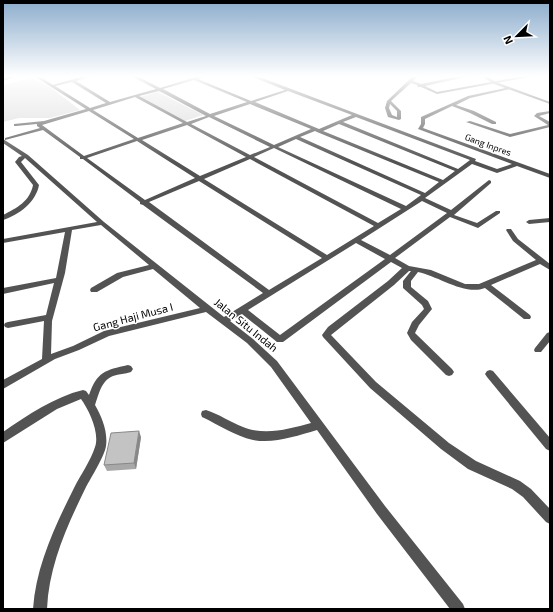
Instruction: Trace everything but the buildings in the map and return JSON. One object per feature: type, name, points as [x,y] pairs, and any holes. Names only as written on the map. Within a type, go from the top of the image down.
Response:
[{"type":"street","points":[[81,105],[135,140],[327,258]]},
{"type":"street","points":[[5,140],[89,110],[109,105]]},
{"type":"street","points":[[152,105],[380,226]]},
{"type":"street","points":[[190,105],[406,209]]},
{"type":"street","points":[[82,158],[241,105]]},
{"type":"street","points":[[255,105],[443,182]]},
{"type":"street","points":[[328,105],[474,160],[472,162]]},
{"type":"street","points":[[453,105],[494,123],[483,126]]},
{"type":"street","name":"Gang Inpres","points":[[453,105],[423,118],[423,124],[420,129],[550,176]]},
{"type":"street","points":[[550,112],[536,116],[550,125]]},
{"type":"street","points":[[142,203],[273,146],[356,115]]},
{"type":"street","points":[[339,122],[459,171]]},
{"type":"street","points":[[468,122],[510,136],[550,125]]},
{"type":"street","points":[[16,125],[43,126],[82,158],[142,203],[268,293]]},
{"type":"street","points":[[296,137],[423,197],[451,214],[478,226],[482,225],[498,212]]},
{"type":"street","name":"Jalan Situ Indah","points":[[5,140],[26,156],[102,223],[224,322],[250,341],[274,364],[381,510],[458,609]]},
{"type":"street","points":[[3,218],[25,204],[36,190],[36,185],[18,162],[20,158],[26,156]]},
{"type":"street","points":[[472,162],[497,171],[517,164]]},
{"type":"street","points":[[224,322],[268,293],[380,226],[472,162]]},
{"type":"street","points":[[242,310],[280,340],[451,214],[489,182]]},
{"type":"street","points":[[529,222],[550,220]]},
{"type":"street","points":[[3,241],[102,223]]},
{"type":"street","points":[[46,360],[49,318],[59,280],[69,229]]},
{"type":"street","points":[[509,230],[515,240],[550,268]]},
{"type":"street","points":[[357,240],[407,268],[428,272],[464,286],[480,287],[541,261]]},
{"type":"street","points":[[94,290],[120,275],[155,266]]},
{"type":"street","points":[[407,268],[392,283],[331,329],[326,335],[373,384],[445,446],[472,465],[516,485],[527,493],[550,518]]},
{"type":"street","points":[[416,270],[407,281],[407,288],[425,303],[428,309],[427,313],[414,324],[411,333],[414,338],[449,372]]},
{"type":"street","points":[[3,291],[59,280]]},
{"type":"street","points":[[486,284],[527,317]]},
{"type":"street","name":"Gang Haji Musa I","points":[[3,385],[46,360],[107,333],[208,309]]},
{"type":"street","points":[[8,325],[49,318]]},
{"type":"street","points":[[538,350],[550,335]]},
{"type":"street","points":[[91,404],[96,385],[102,376],[110,372],[128,369]]},
{"type":"street","points":[[490,374],[550,446]]},
{"type":"street","points":[[3,438],[19,426],[72,395],[83,394],[91,404],[102,433],[101,447],[61,531],[50,558],[40,592],[39,608]]},
{"type":"street","points":[[206,414],[243,431],[260,436],[275,435],[319,425]]},
{"type":"shaded area","points":[[3,105],[73,105],[80,110],[50,118],[19,118],[3,122]]},
{"type":"shaded area","points":[[154,105],[183,105],[203,115],[185,121]]}]
